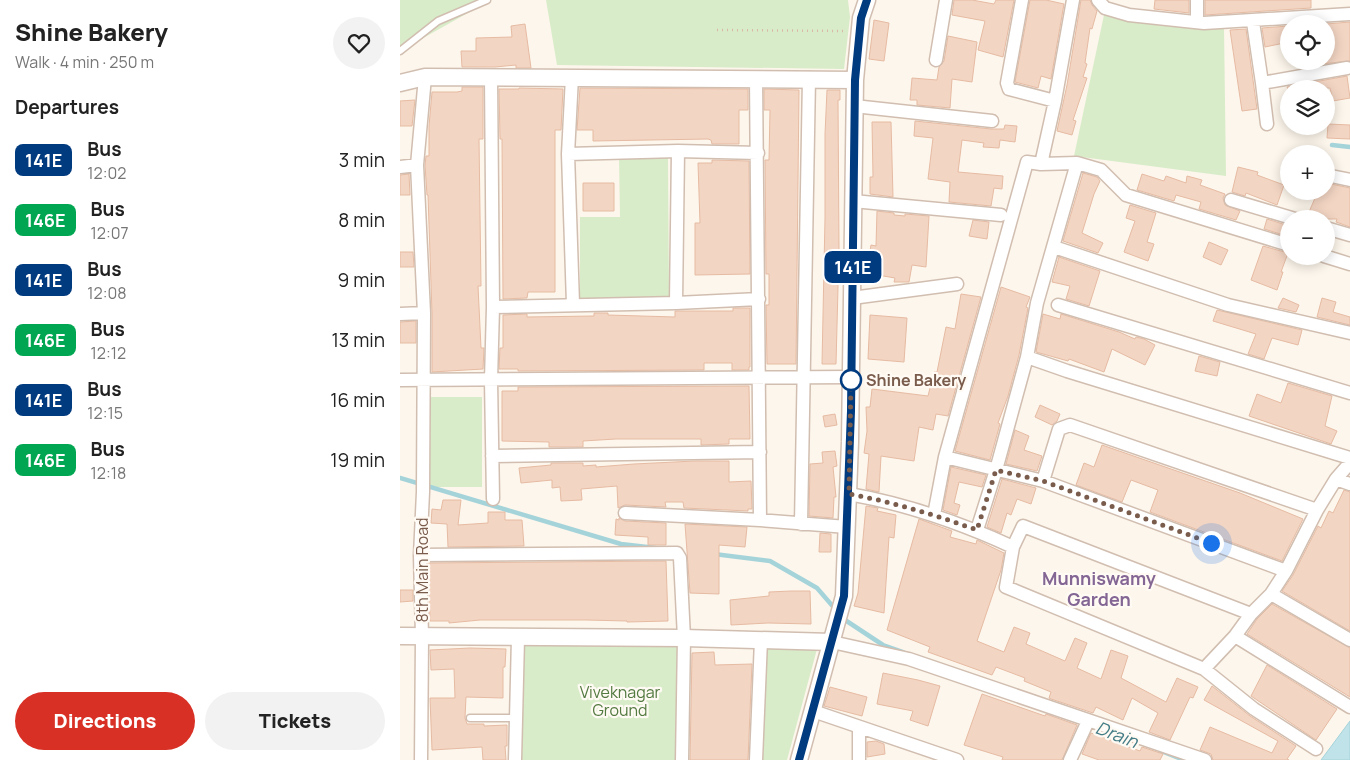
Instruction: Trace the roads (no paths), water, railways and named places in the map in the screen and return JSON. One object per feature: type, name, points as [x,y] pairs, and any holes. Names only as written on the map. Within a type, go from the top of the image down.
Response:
[{"type":"street","points":[[799,760],[844,596],[852,378],[855,80],[861,18],[867,0]]},
{"type":"street","points":[[936,60],[946,0]]},
{"type":"street","points":[[1022,0],[1007,83],[1008,88],[1056,101]]},
{"type":"street","points":[[1041,164],[1056,101],[1073,0]]},
{"type":"street","points":[[1098,0],[1104,8],[1129,15],[1197,22],[1253,22],[1350,14]]},
{"type":"street","points":[[1197,0],[1197,22]]},
{"type":"street","points":[[1253,22],[1267,124]]},
{"type":"street","points":[[1262,82],[1347,68]]},
{"type":"street","points":[[400,83],[425,77],[809,78],[855,80]]},
{"type":"street","name":"8th Main Road","points":[[421,760],[422,637],[420,555],[423,492],[424,313],[417,165],[425,77]]},
{"type":"street","points":[[491,77],[493,499]]},
{"type":"street","points":[[572,77],[568,154],[573,304]]},
{"type":"street","points":[[756,78],[760,520]]},
{"type":"street","points":[[802,524],[809,78]]},
{"type":"street","points":[[854,106],[992,121]]},
{"type":"street","points":[[568,154],[678,151],[758,153]]},
{"type":"street","points":[[676,303],[678,151]]},
{"type":"street","points":[[934,515],[945,457],[1027,162],[1041,164],[1077,163],[1101,170],[1126,195],[1280,242]]},
{"type":"street","points":[[977,530],[996,470],[1026,357],[1037,303],[1077,163]]},
{"type":"street","points":[[400,167],[417,165]]},
{"type":"street","points":[[1335,177],[1350,180]]},
{"type":"street","points":[[1231,200],[1280,215]]},
{"type":"street","points":[[854,201],[1001,215]]},
{"type":"street","points":[[1335,231],[1350,235]]},
{"type":"street","points":[[1054,247],[1228,305],[1350,333]]},
{"type":"street","points":[[1335,259],[1350,264]]},
{"type":"street","points":[[852,298],[956,284]]},
{"type":"street","points":[[493,307],[676,303],[759,298]]},
{"type":"street","points":[[1058,305],[1350,393]]},
{"type":"street","points":[[400,314],[424,313]]},
{"type":"street","points":[[1026,357],[1067,372],[1350,458]]},
{"type":"street","points":[[400,380],[852,378]]},
{"type":"street","points":[[1043,481],[1059,429],[1070,424],[1316,510]]},
{"type":"street","points":[[492,456],[760,452]]},
{"type":"street","points":[[945,457],[1043,481],[1286,570]]},
{"type":"street","points":[[1204,669],[1235,636],[1250,614],[1271,594],[1286,570],[1316,510],[1336,479],[1350,463]]},
{"type":"street","points":[[1336,479],[1350,484]]},
{"type":"street","points":[[849,494],[876,499],[934,515],[977,530],[1013,547]]},
{"type":"street","points":[[625,513],[760,520],[847,527]]},
{"type":"street","points":[[1250,614],[1023,526],[1013,547],[1006,588],[1204,669],[1254,709],[1316,748]]},
{"type":"street","points":[[420,555],[677,553],[680,558],[684,638],[682,760]]},
{"type":"street","points":[[1271,594],[1350,640]]},
{"type":"street","points":[[400,636],[684,638],[832,642],[909,660],[1205,760]]},
{"type":"street","points":[[1235,636],[1350,707]]},
{"type":"street","points":[[515,760],[518,638]]},
{"type":"street","points":[[756,760],[762,640]]},
{"type":"street","points":[[813,712],[957,760]]},
{"type":"street","points":[[1071,760],[1088,721]]},
{"type":"street","points":[[859,727],[860,760]]},
{"type":"lane","points":[[400,51],[438,22],[487,0]]},
{"type":"lane","points":[[470,718],[516,718]]},
{"type":"water","points":[[1350,721],[1350,760],[1321,760]]},
{"type":"waterway","points":[[1335,145],[1350,147]]},
{"type":"waterway","points":[[400,478],[621,544],[656,548]]},
{"type":"waterway","points":[[714,554],[770,561],[817,588],[836,610]]},
{"type":"waterway","points":[[842,618],[883,645],[903,652]]},
{"type":"waterway","name":"Drain","points":[[1161,751],[1184,760]]},
{"type":"place","name":"Shine Bakery","points":[[851,380]]},
{"type":"district","name":"Munniswamy Garden","points":[[1099,588]]},
{"type":"park label","name":"Viveknagar Ground","points":[[620,701]]}]
